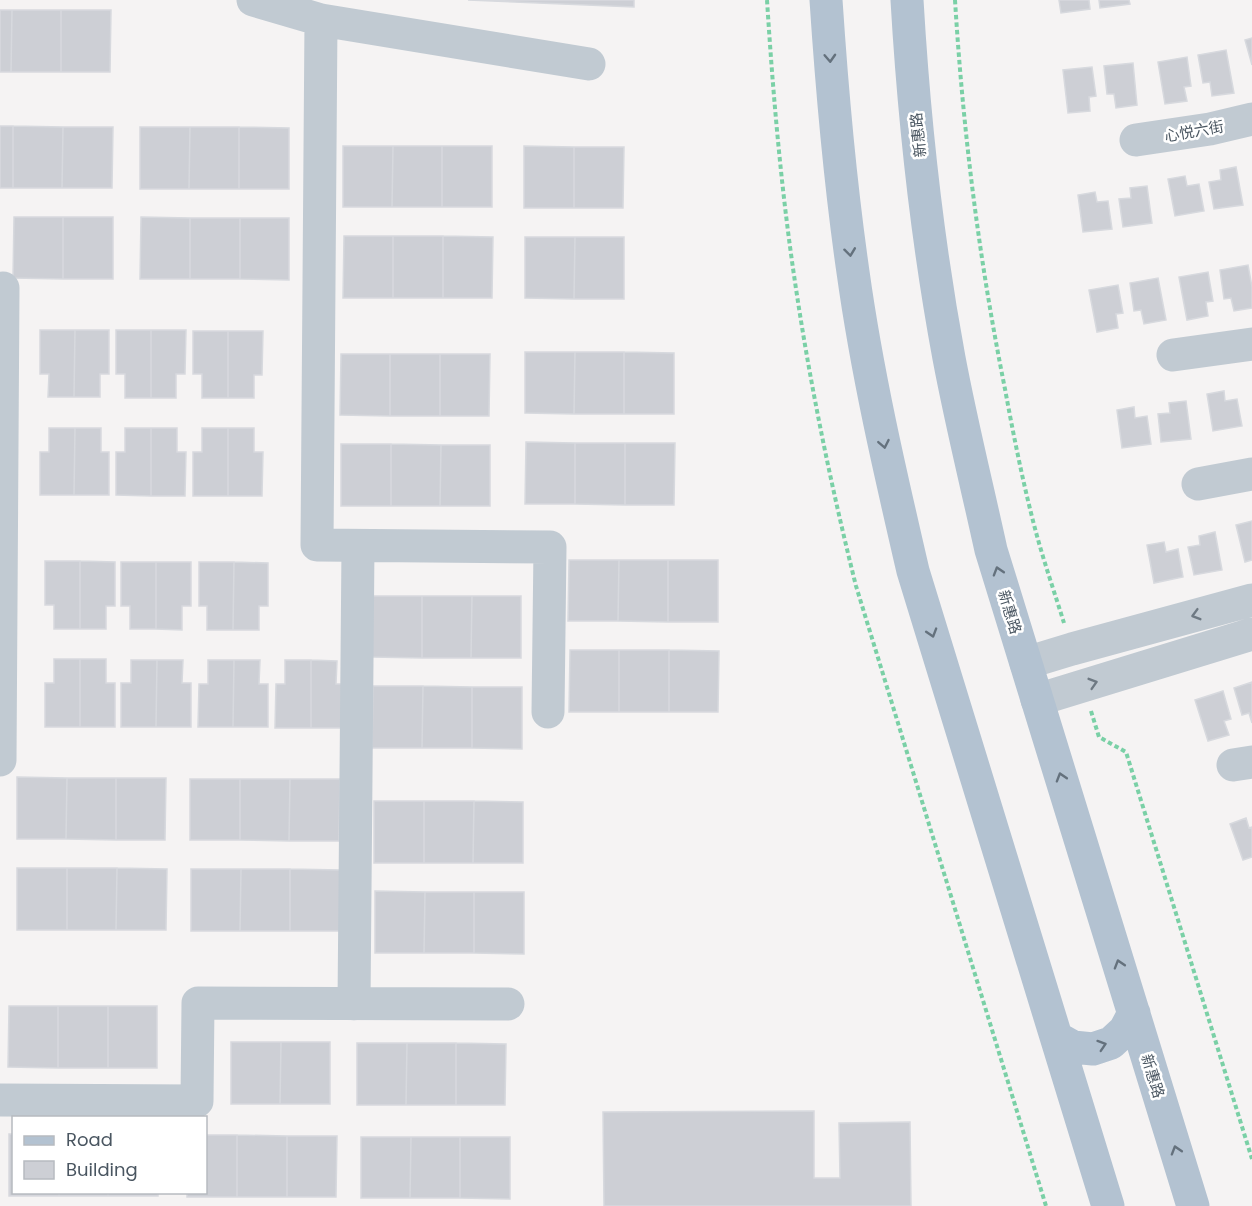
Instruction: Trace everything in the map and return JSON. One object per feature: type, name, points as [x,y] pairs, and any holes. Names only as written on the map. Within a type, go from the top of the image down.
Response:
[{"type":"main road","points":[[826,0],[840,173],[853,273],[889,471],[913,571],[1108,1206]]},
{"type":"main road","name":"新惠路","points":[[907,0],[911,66],[933,261],[949,358],[991,550],[1193,1206]]},
{"type":"main road","points":[[1057,1038],[1073,1047],[1102,1046],[1111,1043],[1125,1030],[1134,1013]]},
{"type":"lane","points":[[253,0],[321,20],[589,64]]},
{"type":"lane","points":[[321,20],[317,545],[550,547],[548,712]]},
{"type":"lane","name":"心悦六街","points":[[1136,140],[1210,129],[1252,119]]},
{"type":"lane","points":[[0,760],[3,288]]},
{"type":"lane","points":[[1173,355],[1252,344]]},
{"type":"lane","points":[[1198,484],[1252,474]]},
{"type":"lane","points":[[354,1004],[358,546]]},
{"type":"lane","points":[[1026,663],[1252,600]]},
{"type":"lane","points":[[1037,700],[1252,634]]},
{"type":"lane","points":[[0,1100],[197,1101],[198,1003],[508,1004]]},
{"type":"path","points":[[767,0],[782,180],[795,282],[811,383],[832,484],[856,586],[1046,1206]]},
{"type":"path","points":[[955,0],[969,159],[981,255],[997,350],[1035,529],[1072,649]]},
{"type":"path","points":[[1083,686],[1099,737],[1126,752],[1252,1159]]},
{"type":"building","points":[[468,0],[634,0],[634,7]]},
{"type":"building","points":[[1059,0],[1089,0],[1090,9],[1061,13]]},
{"type":"building","points":[[1099,0],[1129,0],[1130,4],[1100,8]]},
{"type":"building","points":[[0,10],[12,10],[11,72],[0,72]]},
{"type":"building","points":[[12,10],[61,10],[61,72],[11,72]]},
{"type":"building","points":[[61,10],[111,10],[110,72],[61,72]]},
{"type":"building","points":[[1252,38],[1252,65],[1245,40]]},
{"type":"building","points":[[1226,50],[1234,93],[1212,96],[1210,82],[1203,83],[1198,55]]},
{"type":"building","points":[[1187,57],[1191,86],[1184,87],[1187,101],[1165,104],[1158,62]]},
{"type":"building","points":[[1133,63],[1137,105],[1116,108],[1114,94],[1107,94],[1104,66]]},
{"type":"building","points":[[1092,67],[1096,96],[1089,97],[1090,111],[1068,113],[1063,70]]},
{"type":"building","points":[[0,126],[13,126],[13,188],[0,188]]},
{"type":"building","points":[[13,126],[63,127],[62,188],[13,188]]},
{"type":"building","points":[[63,127],[113,127],[112,188],[62,188]]},
{"type":"building","points":[[140,127],[190,127],[189,189],[140,189]]},
{"type":"building","points":[[190,127],[239,127],[239,189],[189,189]]},
{"type":"building","points":[[239,127],[289,128],[289,189],[239,189]]},
{"type":"building","points":[[343,146],[393,146],[392,207],[343,207]]},
{"type":"building","points":[[393,146],[442,146],[442,207],[392,207]]},
{"type":"building","points":[[442,146],[492,146],[492,207],[442,207]]},
{"type":"building","points":[[524,146],[574,147],[574,208],[524,208]]},
{"type":"building","points":[[574,147],[624,147],[623,208],[574,208]]},
{"type":"building","points":[[1236,167],[1243,205],[1214,209],[1209,182],[1221,180],[1220,170]]},
{"type":"building","points":[[1185,176],[1187,186],[1199,184],[1204,211],[1175,216],[1168,179]]},
{"type":"building","points":[[1147,186],[1152,223],[1123,227],[1119,199],[1131,198],[1130,188]]},
{"type":"building","points":[[1095,192],[1097,202],[1108,201],[1112,229],[1083,232],[1078,195]]},
{"type":"building","points":[[14,217],[63,217],[63,279],[13,278]]},
{"type":"building","points":[[63,217],[113,217],[113,279],[63,279]]},
{"type":"building","points":[[141,217],[190,218],[190,279],[140,279]]},
{"type":"building","points":[[190,218],[240,218],[240,279],[190,279]]},
{"type":"building","points":[[240,218],[289,218],[289,280],[240,279]]},
{"type":"building","points":[[344,236],[393,236],[393,298],[343,298]]},
{"type":"building","points":[[393,236],[443,236],[443,298],[393,298]]},
{"type":"building","points":[[443,236],[493,237],[492,298],[443,298]]},
{"type":"building","points":[[525,237],[575,237],[574,299],[525,298]]},
{"type":"building","points":[[575,237],[624,237],[624,299],[574,299]]},
{"type":"building","points":[[1248,265],[1252,287],[1252,308],[1234,311],[1231,298],[1224,299],[1220,270]]},
{"type":"building","points":[[1208,272],[1213,301],[1206,302],[1208,316],[1187,320],[1179,277]]},
{"type":"building","points":[[1158,278],[1166,320],[1144,324],[1141,310],[1134,311],[1130,283]]},
{"type":"building","points":[[1118,285],[1123,313],[1116,314],[1118,328],[1097,332],[1089,290]]},
{"type":"building","points":[[40,330],[75,330],[74,397],[48,397],[49,374],[40,374]]},
{"type":"building","points":[[75,330],[109,330],[109,374],[100,374],[100,397],[74,397]]},
{"type":"building","points":[[116,330],[151,330],[151,398],[125,398],[125,374],[116,374]]},
{"type":"building","points":[[151,330],[186,330],[185,374],[176,374],[176,398],[151,398]]},
{"type":"building","points":[[193,331],[228,331],[228,398],[202,398],[202,374],[193,374]]},
{"type":"building","points":[[228,331],[263,331],[262,375],[254,375],[254,398],[228,398]]},
{"type":"building","points":[[525,352],[575,352],[574,414],[525,413]]},
{"type":"building","points":[[575,352],[624,352],[624,414],[574,414]]},
{"type":"building","points":[[624,352],[674,353],[674,414],[624,414]]},
{"type":"building","points":[[341,354],[390,354],[390,416],[340,415]]},
{"type":"building","points":[[390,354],[440,354],[440,416],[390,416]]},
{"type":"building","points":[[440,354],[490,354],[489,416],[440,416]]},
{"type":"building","points":[[1224,391],[1225,401],[1237,399],[1242,426],[1213,431],[1207,394]]},
{"type":"building","points":[[1186,401],[1191,439],[1161,442],[1158,414],[1170,413],[1169,403]]},
{"type":"building","points":[[1134,407],[1135,418],[1147,416],[1151,444],[1122,448],[1117,410]]},
{"type":"building","points":[[49,428],[75,428],[74,495],[40,495],[40,452],[49,452]]},
{"type":"building","points":[[75,428],[101,428],[101,452],[109,452],[109,495],[74,495]]},
{"type":"building","points":[[125,428],[151,428],[151,496],[116,495],[116,452],[125,452]]},
{"type":"building","points":[[151,428],[177,428],[177,452],[186,452],[185,496],[151,496]]},
{"type":"building","points":[[202,428],[228,428],[228,496],[193,496],[193,452],[202,452]]},
{"type":"building","points":[[228,428],[254,428],[254,452],[263,452],[262,496],[228,496]]},
{"type":"building","points":[[526,442],[575,443],[575,504],[525,504]]},
{"type":"building","points":[[575,443],[625,443],[625,505],[575,504]]},
{"type":"building","points":[[625,443],[675,443],[674,505],[625,505]]},
{"type":"building","points":[[341,444],[391,444],[391,506],[341,506]]},
{"type":"building","points":[[391,444],[441,445],[440,506],[391,506]]},
{"type":"building","points":[[441,445],[490,445],[490,506],[440,506]]},
{"type":"building","points":[[1252,521],[1252,560],[1245,562],[1236,525]]},
{"type":"building","points":[[1215,532],[1222,570],[1194,575],[1188,547],[1200,545],[1199,536]]},
{"type":"building","points":[[1164,542],[1166,552],[1178,549],[1183,577],[1154,583],[1147,545]]},
{"type":"building","points":[[569,560],[619,560],[618,621],[568,621]]},
{"type":"building","points":[[619,560],[668,560],[668,622],[618,621]]},
{"type":"building","points":[[668,560],[718,560],[718,622],[668,622]]},
{"type":"building","points":[[45,561],[80,561],[80,629],[54,629],[54,605],[45,605]]},
{"type":"building","points":[[80,561],[115,562],[115,606],[106,606],[106,629],[80,629]]},
{"type":"building","points":[[121,562],[156,562],[156,629],[130,629],[130,606],[121,606]]},
{"type":"building","points":[[156,562],[191,562],[191,606],[182,606],[182,630],[156,629]]},
{"type":"building","points":[[199,562],[234,562],[233,630],[207,630],[207,606],[199,606]]},
{"type":"building","points":[[234,562],[268,563],[268,606],[259,606],[259,630],[233,630]]},
{"type":"building","points":[[372,596],[422,596],[422,658],[372,657]]},
{"type":"building","points":[[422,596],[472,596],[471,658],[422,658]]},
{"type":"building","points":[[472,596],[521,596],[521,658],[471,658]]},
{"type":"building","points":[[570,650],[619,650],[619,712],[569,712]]},
{"type":"building","points":[[619,650],[669,650],[669,712],[619,712]]},
{"type":"building","points":[[669,650],[719,651],[718,712],[669,712]]},
{"type":"building","points":[[54,659],[80,659],[80,727],[45,727],[45,683],[54,683]]},
{"type":"building","points":[[80,659],[106,659],[106,683],[115,683],[115,727],[80,727]]},
{"type":"building","points":[[131,660],[157,660],[156,727],[121,727],[121,683],[131,683]]},
{"type":"building","points":[[157,660],[183,660],[182,683],[191,683],[191,727],[156,727]]},
{"type":"building","points":[[208,660],[234,660],[233,727],[198,727],[199,684],[208,684]]},
{"type":"building","points":[[234,660],[260,660],[259,684],[268,684],[268,727],[233,727]]},
{"type":"building","points":[[285,660],[311,660],[311,728],[275,728],[276,684],[285,684]]},
{"type":"building","points":[[311,660],[337,661],[336,684],[346,684],[345,728],[311,728]]},
{"type":"building","points":[[1252,682],[1252,723],[1249,713],[1242,715],[1234,688]]},
{"type":"building","points":[[373,686],[423,686],[422,748],[372,748]]},
{"type":"building","points":[[423,686],[472,687],[472,748],[422,748]]},
{"type":"building","points":[[472,687],[522,687],[522,749],[472,748]]},
{"type":"building","points":[[1223,691],[1231,719],[1224,721],[1229,735],[1208,741],[1195,700]]},
{"type":"building","points":[[17,777],[67,778],[66,839],[17,839]]},
{"type":"building","points":[[67,778],[116,778],[116,840],[66,839]]},
{"type":"building","points":[[116,778],[166,778],[165,840],[116,840]]},
{"type":"building","points":[[190,779],[240,779],[240,840],[190,840]]},
{"type":"building","points":[[240,779],[290,779],[289,841],[240,840]]},
{"type":"building","points":[[290,779],[340,779],[339,841],[289,841]]},
{"type":"building","points":[[374,801],[424,801],[424,863],[374,863]]},
{"type":"building","points":[[424,801],[474,801],[473,863],[424,863]]},
{"type":"building","points":[[474,801],[523,802],[523,863],[473,863]]},
{"type":"building","points":[[1246,818],[1249,828],[1252,827],[1252,857],[1243,860],[1230,824]]},
{"type":"building","points":[[17,868],[67,868],[67,930],[17,930]]},
{"type":"building","points":[[67,868],[117,868],[116,930],[67,930]]},
{"type":"building","points":[[117,868],[167,869],[166,930],[116,930]]},
{"type":"building","points":[[191,869],[241,869],[240,931],[191,931]]},
{"type":"building","points":[[241,869],[290,869],[290,931],[240,931]]},
{"type":"building","points":[[290,869],[340,870],[340,931],[290,931]]},
{"type":"building","points":[[375,891],[425,892],[424,953],[375,953]]},
{"type":"building","points":[[425,892],[474,892],[474,953],[424,953]]},
{"type":"building","points":[[474,892],[524,892],[524,954],[474,953]]},
{"type":"building","points":[[9,1006],[58,1006],[58,1068],[8,1067]]},
{"type":"building","points":[[58,1006],[108,1006],[108,1068],[58,1068]]},
{"type":"building","points":[[108,1006],[157,1006],[157,1068],[108,1068]]},
{"type":"building","points":[[231,1042],[281,1042],[280,1104],[231,1104]]},
{"type":"building","points":[[281,1042],[330,1042],[330,1104],[280,1104]]},
{"type":"building","points":[[357,1043],[407,1043],[406,1105],[357,1105]]},
{"type":"building","points":[[407,1043],[456,1043],[456,1105],[406,1105]]},
{"type":"building","points":[[456,1043],[506,1044],[505,1105],[456,1105]]},
{"type":"building","points":[[814,1111],[814,1178],[840,1178],[839,1123],[910,1122],[911,1206],[604,1206],[603,1112]]},
{"type":"building","points":[[9,1134],[12,1134],[12,1194],[59,1194],[59,1196],[9,1196]]},
{"type":"building","points":[[207,1135],[237,1135],[237,1197],[187,1197],[187,1194],[207,1194]]},
{"type":"building","points":[[237,1135],[287,1136],[287,1197],[237,1197]]},
{"type":"building","points":[[287,1136],[337,1136],[336,1197],[287,1197]]},
{"type":"building","points":[[361,1137],[411,1137],[410,1198],[361,1198]]},
{"type":"building","points":[[411,1137],[460,1137],[460,1198],[410,1198]]},
{"type":"building","points":[[460,1137],[510,1137],[510,1199],[460,1198]]},
{"type":"building","points":[[59,1194],[108,1194],[108,1196],[59,1196]]},
{"type":"building","points":[[108,1194],[158,1194],[158,1196],[108,1196]]}]
